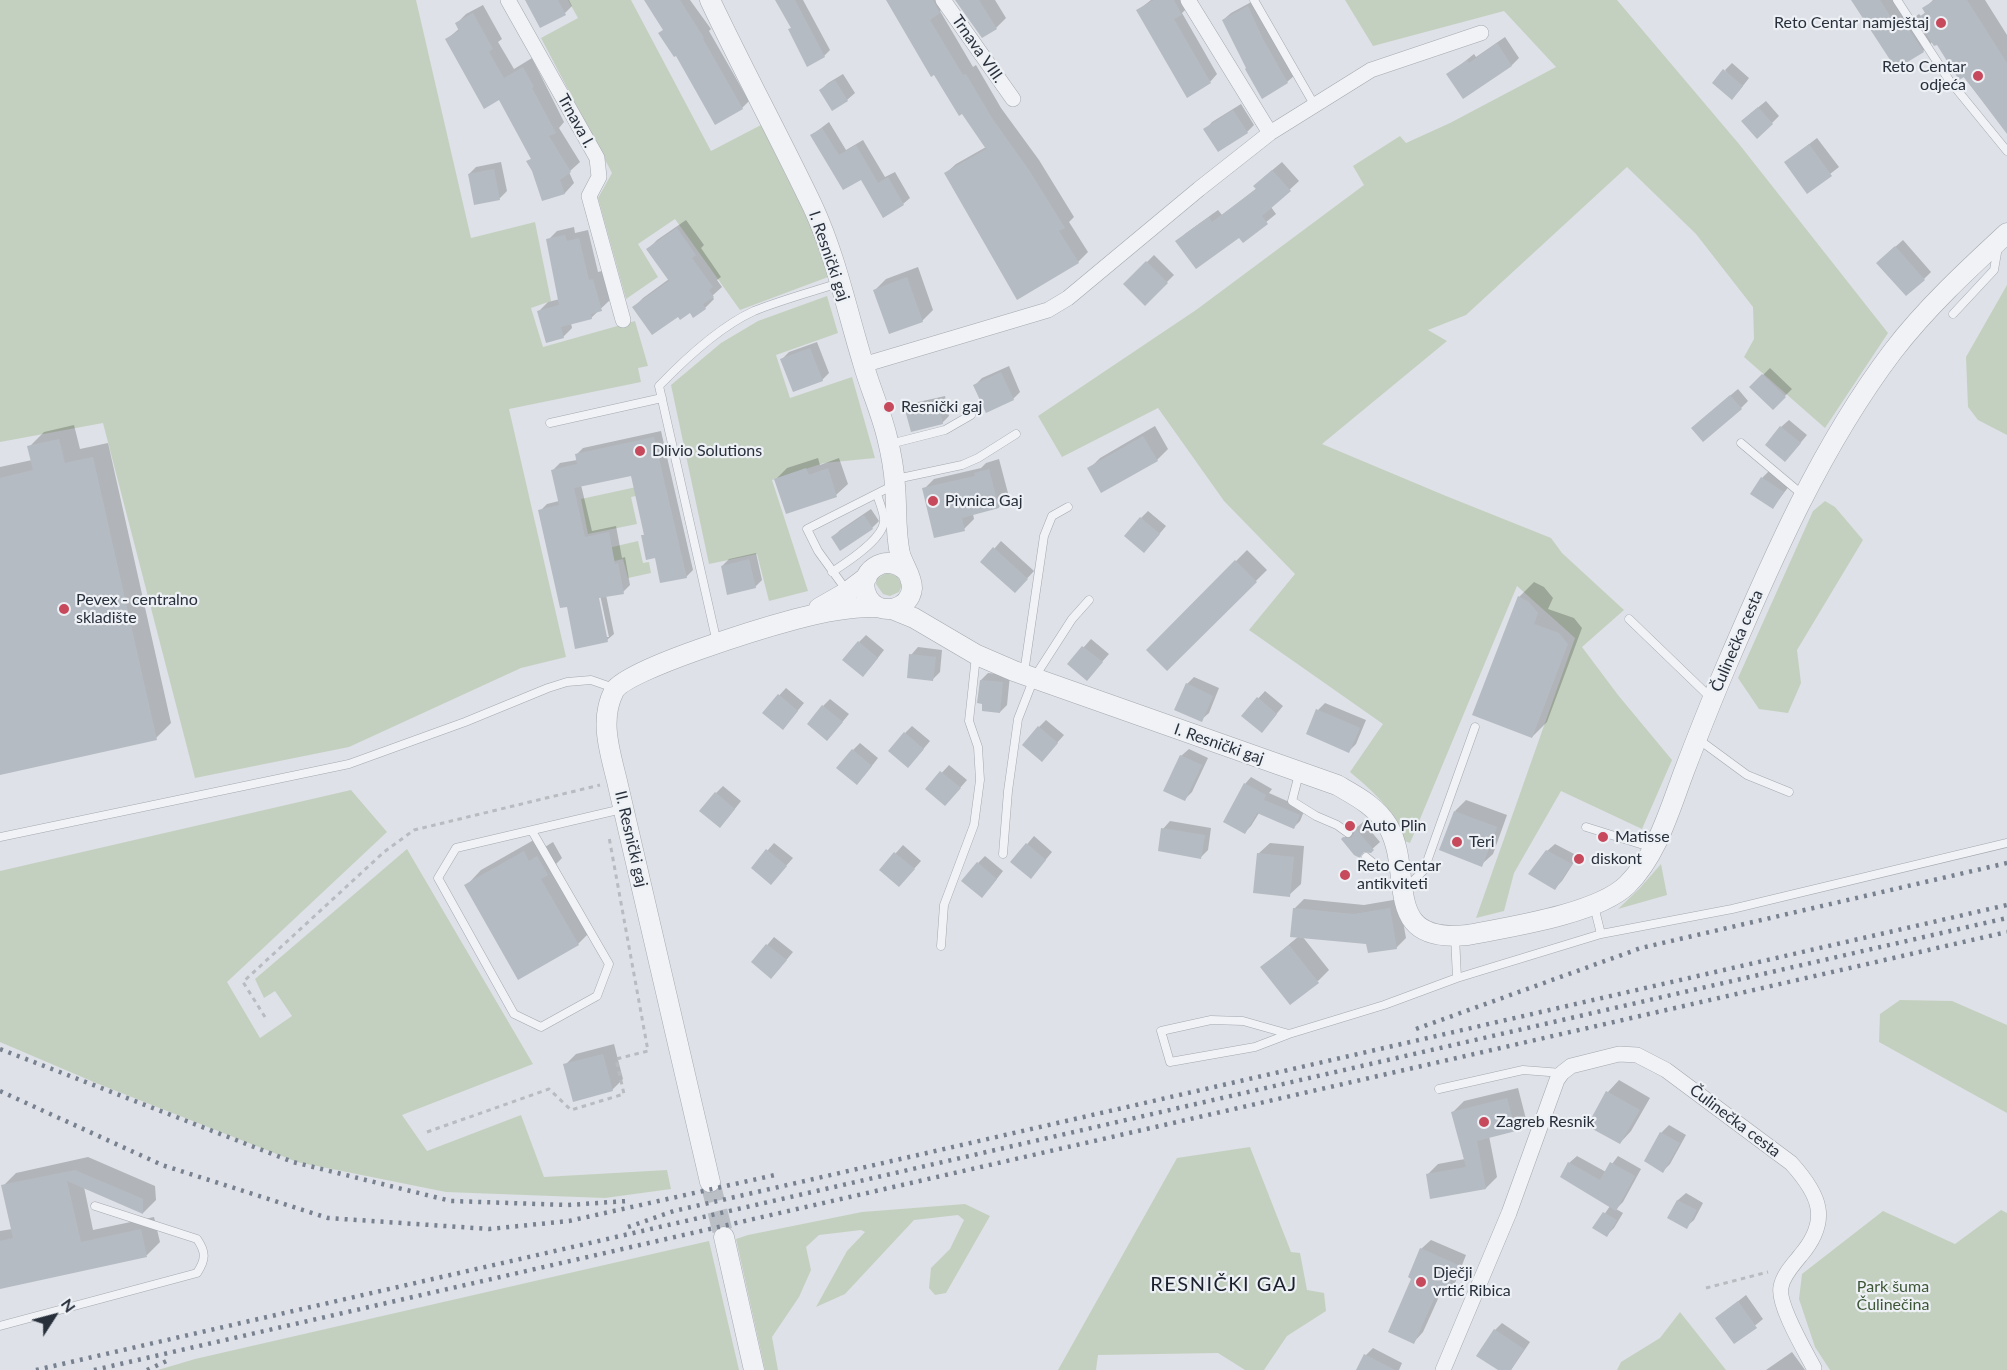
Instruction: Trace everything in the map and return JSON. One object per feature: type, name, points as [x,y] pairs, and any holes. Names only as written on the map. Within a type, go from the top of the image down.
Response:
[{"type":"street","name":"Trnava I.","points":[[508,0],[597,158],[599,177],[589,196],[623,320]]},
{"type":"street","name":"I. Resnički gaj","points":[[710,0],[814,209],[840,283],[863,365],[889,444],[895,482],[900,553],[926,611],[946,637]]},
{"type":"street","name":"Trnava VIII.","points":[[943,0],[1013,99]]},
{"type":"street","points":[[1188,0],[1270,133]]},
{"type":"street","points":[[863,365],[1047,310],[1068,298],[1270,133],[1371,70],[1481,33]]},
{"type":"street","name":"Čulinečka cesta","points":[[1416,923],[1428,933],[1455,936],[1546,919],[1610,897],[1626,886],[1644,864],[1653,848],[1712,699],[1761,584],[1819,468],[1893,351],[1929,309],[2003,237]]},
{"type":"street","name":"I. Resnički gaj","points":[[872,571],[888,548],[897,528]]},
{"type":"street","points":[[615,689],[642,671],[717,644],[798,619],[848,608],[885,608],[905,603],[911,591],[910,579],[904,569],[894,563],[883,563],[847,592],[798,619]]},
{"type":"street","points":[[872,571],[865,584],[868,598],[885,608]]},
{"type":"street","name":"I. Resnički gaj","points":[[885,608],[914,618],[977,655],[1029,677],[1337,785],[1378,813],[1393,837],[1400,867],[1401,892],[1408,913],[1416,923]]},
{"type":"street","name":"II. Resnički gaj","points":[[615,689],[607,711],[606,731],[617,781],[614,811],[710,1182]]},
{"type":"street","name":"Čulinečka cesta","points":[[1562,1073],[1571,1066],[1618,1054],[1637,1055],[1666,1070],[1791,1163],[1806,1180],[1815,1194],[1820,1215],[1817,1229],[1810,1245],[1784,1277],[1780,1289],[1785,1310],[1814,1368]]},
{"type":"street","points":[[1443,1370],[1509,1213],[1557,1080],[1562,1073]]},
{"type":"street","points":[[724,1237],[754,1370]]},
{"type":"lane","points":[[1254,0],[1315,106]]},
{"type":"lane","points":[[1897,0],[1949,80],[2007,151]]},
{"type":"lane","points":[[1953,314],[1994,270],[2003,237]]},
{"type":"lane","points":[[717,644],[659,386],[685,359],[715,336],[753,312],[840,283]]},
{"type":"lane","points":[[550,423],[662,398]]},
{"type":"lane","points":[[889,444],[945,430],[971,415]]},
{"type":"lane","points":[[847,592],[832,572],[807,529],[877,494],[895,482],[962,465],[978,458],[1016,434]]},
{"type":"lane","points":[[1741,443],[1805,496]]},
{"type":"lane","points":[[832,572],[861,553],[879,531],[884,522],[877,494]]},
{"type":"lane","points":[[1003,854],[1008,791],[1018,719],[1029,677],[1044,536],[1052,516],[1068,507]]},
{"type":"lane","points":[[1029,677],[1089,600]]},
{"type":"lane","points":[[1629,619],[1712,699]]},
{"type":"lane","points":[[940,946],[944,905],[974,825],[980,780],[978,747],[969,721],[977,655]]},
{"type":"lane","points":[[0,837],[349,765],[567,682],[591,680],[615,689]]},
{"type":"lane","points":[[1401,892],[1424,870],[1475,727]]},
{"type":"lane","points":[[1697,738],[1747,775],[1789,792]]},
{"type":"lane","points":[[1300,772],[1292,801],[1348,833]]},
{"type":"lane","points":[[532,831],[609,964],[597,996],[541,1027],[514,1014],[438,878],[456,848],[614,811]]},
{"type":"lane","points":[[1586,827],[1653,848]]},
{"type":"lane","points":[[1289,1034],[1232,1020],[1211,1020],[1161,1031],[1170,1062],[1255,1047],[1289,1034],[1384,1005],[1457,978],[1601,934],[1732,909],[2007,843]]},
{"type":"lane","points":[[1366,857],[1377,866],[1400,867]]},
{"type":"lane","points":[[1593,904],[1601,934]]},
{"type":"lane","points":[[1455,936],[1457,978]]},
{"type":"lane","points":[[1439,1089],[1523,1070],[1562,1073]]},
{"type":"lane","points":[[0,1326],[197,1273],[205,1261],[204,1249],[197,1239],[95,1206]]},
{"type":"path","points":[[265,1017],[243,982],[384,852],[414,830],[617,781]]},
{"type":"path","points":[[427,1132],[549,1089],[571,1110],[624,1094],[616,1059],[648,1051],[614,811]]},
{"type":"path","points":[[1706,1288],[1790,1268]]},
{"type":"green space","points":[[0,0],[416,0],[471,238],[535,222],[551,301],[531,308],[543,347],[635,321],[648,366],[638,368],[641,382],[509,409],[566,657],[521,668],[349,747],[195,778],[103,423],[0,442]]},
{"type":"green space","points":[[568,0],[631,0],[711,151],[761,125],[810,224],[828,277],[740,310],[675,219],[638,244],[658,277],[626,299],[598,198],[612,173],[541,38],[578,18]]},
{"type":"green space","points":[[1345,0],[1617,0],[1739,144],[1888,333],[1825,428],[1744,357],[1754,339],[1753,307],[1696,234],[1627,167],[1466,315],[1428,330],[1447,341],[1322,444],[1551,538],[1562,553],[1624,610],[1582,647],[1672,760],[1642,829],[1561,791],[1514,873],[1504,911],[1476,918],[1575,638],[1517,586],[1410,843],[1402,840],[1393,818],[1382,802],[1350,772],[1383,724],[1249,630],[1295,574],[1224,501],[1158,408],[1062,457],[1038,416],[1196,310],[1364,185],[1353,166],[1400,136],[1406,143],[1450,123],[1556,67],[1504,11],[1373,46]]},
{"type":"green space","points":[[2007,285],[2007,435],[1978,420],[1968,407],[1966,357]]},
{"type":"green space","points":[[827,296],[838,333],[776,355],[790,398],[852,377],[875,458],[824,463],[772,480],[808,591],[769,601],[757,554],[709,564],[671,385],[721,343],[758,321]]},
{"type":"green space","points":[[664,481],[666,490],[631,497],[637,524],[588,534],[581,499]]},
{"type":"green space","points":[[1825,501],[1835,507],[1863,540],[1797,650],[1801,683],[1788,713],[1759,709],[1738,678],[1813,511]]},
{"type":"green space","points":[[638,541],[643,563],[649,562],[651,573],[628,578],[623,559],[598,565],[595,551]]},
{"type":"green space","points":[[886,573],[897,576],[902,585],[899,592],[890,596],[883,594],[876,584],[877,579]]},
{"type":"green space","points":[[351,790],[387,832],[227,982],[260,1038],[292,1016],[275,991],[264,998],[255,979],[407,849],[533,1064],[402,1115],[427,1151],[521,1115],[544,1177],[667,1170],[671,1189],[605,1198],[446,1192],[297,1162],[96,1083],[0,1042],[0,871]]},
{"type":"green space","points":[[1661,864],[1667,895],[1618,909],[1639,889]]},
{"type":"green space","points":[[1900,1000],[1952,1001],[2007,1025],[2007,1113],[1879,1042],[1880,1014]]},
{"type":"green space","points":[[1250,1147],[1291,1252],[1300,1253],[1307,1290],[1324,1293],[1326,1311],[1287,1336],[1264,1370],[1245,1370],[1218,1353],[1098,1355],[1096,1370],[1058,1370],[1177,1158]]},
{"type":"green space","points":[[965,1204],[990,1216],[946,1293],[935,1295],[929,1288],[931,1268],[950,1249],[964,1220],[958,1215],[914,1220],[845,1294],[816,1307],[847,1251],[865,1232],[861,1230],[819,1235],[806,1247],[811,1270],[799,1297],[772,1337],[778,1370],[765,1370],[736,1239],[862,1212]]},
{"type":"green space","name":"Park šuma Čulinečina","points":[[2001,1210],[2007,1213],[2007,1370],[1830,1370],[1815,1347],[1799,1299],[1802,1274],[1883,1211],[1955,1244]]},
{"type":"green space","points":[[709,1241],[739,1370],[158,1370],[195,1359]]},
{"type":"green space","points":[[1680,1312],[1726,1370],[1617,1370],[1621,1362],[1660,1338]]},
{"type":"building","points":[[525,0],[558,0],[566,15],[540,28]]},
{"type":"building","points":[[644,0],[680,0],[743,109],[715,125],[676,56],[674,57],[658,33],[663,30]]},
{"type":"building","points":[[775,0],[795,0],[825,57],[807,67],[788,29],[791,28]]},
{"type":"building","points":[[886,0],[933,0],[940,13],[930,20],[963,75],[966,74],[992,118],[1029,170],[1065,228],[1059,231],[1079,263],[1017,300],[944,173],[986,149],[962,114],[959,116],[934,75],[931,77]]},
{"type":"building","points":[[955,0],[979,0],[997,29],[982,38]]},
{"type":"building","points":[[1154,0],[1174,0],[1182,15],[1174,19],[1211,83],[1187,98],[1136,10]]},
{"type":"building","points":[[1851,0],[1880,0],[1899,30],[1906,25],[1924,52],[1896,69]]},
{"type":"building","points":[[1935,0],[1967,0],[2007,63],[2007,134],[1964,77],[1959,80],[1937,45],[1934,46],[1916,19],[1925,13],[1922,8]]},
{"type":"building","points":[[1248,6],[1263,39],[1288,83],[1262,99],[1222,20]]},
{"type":"building","points":[[473,13],[493,49],[489,52],[504,78],[523,67],[534,87],[532,88],[556,133],[549,136],[571,172],[560,180],[565,194],[542,201],[532,171],[526,161],[531,159],[499,100],[484,109],[445,39],[459,31],[455,23]]},
{"type":"building","points":[[1497,43],[1512,66],[1463,99],[1446,74],[1467,60],[1469,63]]},
{"type":"building","points":[[1723,69],[1743,86],[1732,100],[1712,83]]},
{"type":"building","points":[[835,80],[848,101],[832,111],[819,90]]},
{"type":"building","points":[[1758,107],[1773,124],[1757,139],[1741,121]]},
{"type":"building","points":[[1233,110],[1248,133],[1218,152],[1203,129]]},
{"type":"building","points":[[822,128],[839,155],[856,145],[878,183],[888,177],[904,205],[883,218],[861,180],[843,190],[810,135]]},
{"type":"building","points":[[1809,144],[1832,176],[1807,194],[1784,162]]},
{"type":"building","points":[[494,169],[500,200],[474,205],[468,174]]},
{"type":"building","points":[[1272,170],[1291,191],[1262,216],[1268,224],[1243,243],[1239,238],[1196,269],[1175,241],[1209,217],[1212,222],[1256,189],[1253,186]]},
{"type":"building","points":[[677,228],[696,255],[692,258],[713,287],[709,290],[714,297],[703,304],[706,309],[693,318],[690,313],[680,320],[678,317],[652,335],[632,307],[669,281],[646,249]]},
{"type":"building","points":[[565,235],[567,241],[579,238],[589,280],[593,279],[602,311],[591,314],[592,319],[561,327],[564,338],[546,343],[537,311],[559,305],[546,239]]},
{"type":"building","points":[[1895,246],[1925,280],[1906,296],[1876,263]]},
{"type":"building","points":[[1146,261],[1168,283],[1145,306],[1123,284]]},
{"type":"building","points":[[907,277],[923,322],[889,334],[873,290]]},
{"type":"building","points":[[810,348],[823,381],[793,392],[780,359]]},
{"type":"building","points":[[1001,372],[1014,400],[986,413],[973,385]]},
{"type":"building","points":[[1762,374],[1786,397],[1773,410],[1749,387]]},
{"type":"building","points":[[1730,395],[1742,409],[1703,442],[1691,428]]},
{"type":"building","points":[[938,402],[943,424],[911,432],[905,410]]},
{"type":"building","points":[[1780,426],[1801,443],[1785,462],[1765,445]]},
{"type":"building","points":[[1143,436],[1158,461],[1101,493],[1087,468]]},
{"type":"building","points":[[654,437],[687,578],[660,583],[655,558],[646,560],[641,535],[644,535],[631,476],[574,488],[585,537],[609,532],[624,594],[599,598],[608,642],[575,649],[567,607],[560,608],[538,510],[559,505],[551,470],[577,464],[575,454]]},
{"type":"building","name":"Pevex - centralno skladište","points":[[59,439],[65,463],[93,457],[157,740],[0,775],[0,478],[33,470],[27,446]]},
{"type":"building","points":[[806,468],[809,475],[828,468],[837,497],[786,514],[774,479]]},
{"type":"building","points":[[989,469],[999,508],[962,518],[965,531],[934,538],[922,488],[975,476],[974,473]]},
{"type":"building","points":[[1761,477],[1784,492],[1773,509],[1750,494]]},
{"type":"building","points":[[864,515],[873,529],[840,551],[831,537]]},
{"type":"building","points":[[1140,517],[1160,534],[1144,553],[1124,536]]},
{"type":"building","points":[[993,547],[1028,579],[1015,593],[980,562]]},
{"type":"building","points":[[749,559],[756,588],[727,595],[721,566]]},
{"type":"building","points":[[1235,560],[1257,582],[1167,671],[1146,650]]},
{"type":"building","points":[[1518,596],[1529,602],[1538,613],[1534,624],[1559,633],[1568,644],[1532,738],[1472,715]]},
{"type":"building","points":[[858,641],[878,658],[863,677],[842,660]]},
{"type":"building","points":[[1082,646],[1103,662],[1087,681],[1067,664]]},
{"type":"building","points":[[909,654],[936,657],[933,681],[907,678]]},
{"type":"building","points":[[980,680],[1003,682],[1000,713],[982,711],[982,704],[977,703]]},
{"type":"building","points":[[1186,683],[1213,696],[1202,722],[1174,710]]},
{"type":"building","points":[[778,694],[798,711],[783,730],[762,713]]},
{"type":"building","points":[[1257,697],[1277,714],[1262,733],[1241,716]]},
{"type":"building","points":[[822,705],[843,722],[827,741],[807,724]]},
{"type":"building","points":[[1316,709],[1360,728],[1349,753],[1306,734]]},
{"type":"building","points":[[1038,726],[1058,743],[1042,762],[1022,745]]},
{"type":"building","points":[[904,732],[924,749],[908,768],[888,751]]},
{"type":"building","points":[[852,749],[872,766],[857,785],[836,768]]},
{"type":"building","points":[[1180,755],[1202,765],[1185,801],[1163,791]]},
{"type":"building","points":[[940,771],[961,788],[945,806],[925,789]]},
{"type":"building","points":[[1244,783],[1266,795],[1264,800],[1300,815],[1294,829],[1257,813],[1245,834],[1223,822]]},
{"type":"building","points":[[715,792],[735,809],[720,828],[699,811]]},
{"type":"building","points":[[1454,811],[1497,827],[1482,867],[1439,850]]},
{"type":"building","points":[[1161,828],[1205,835],[1201,859],[1158,851]]},
{"type":"building","points":[[1355,828],[1374,850],[1371,853],[1363,852],[1360,858],[1354,855],[1341,839],[1351,838]]},
{"type":"building","points":[[1026,843],[1046,860],[1031,879],[1010,862]]},
{"type":"building","points":[[766,849],[787,866],[771,885],[751,868]]},
{"type":"building","points":[[1546,850],[1572,864],[1555,890],[1528,874]]},
{"type":"building","points":[[524,851],[529,861],[537,856],[548,875],[541,879],[579,945],[518,980],[464,885]]},
{"type":"building","points":[[894,852],[915,869],[899,887],[879,870]]},
{"type":"building","points":[[1257,853],[1294,857],[1290,897],[1253,893]]},
{"type":"building","points":[[977,862],[997,879],[982,898],[961,881]]},
{"type":"building","points":[[1293,908],[1354,914],[1390,908],[1397,949],[1368,953],[1366,944],[1290,937]]},
{"type":"building","points":[[766,944],[787,960],[771,979],[751,962]]},
{"type":"building","points":[[1289,945],[1319,983],[1290,1005],[1260,967]]},
{"type":"building","points":[[603,1054],[613,1091],[573,1102],[563,1064]]},
{"type":"building","points":[[1606,1091],[1640,1110],[1620,1144],[1587,1126]]},
{"type":"building","points":[[1507,1098],[1516,1131],[1477,1141],[1486,1189],[1430,1199],[1426,1174],[1466,1167],[1451,1112]]},
{"type":"building","points":[[1660,1132],[1680,1143],[1663,1173],[1644,1161]]},
{"type":"building","points":[[1568,1162],[1600,1180],[1610,1162],[1635,1176],[1616,1211],[1560,1177]]},
{"type":"building","points":[[75,1170],[143,1199],[143,1214],[67,1181],[81,1242],[141,1229],[147,1257],[0,1289],[0,1241],[13,1238],[1,1185]]},
{"type":"building","points":[[1677,1200],[1697,1210],[1687,1229],[1667,1218]]},
{"type":"building","points":[[1603,1212],[1617,1220],[1607,1237],[1592,1228]]},
{"type":"building","points":[[1420,1248],[1458,1265],[1445,1294],[1438,1290],[1414,1344],[1388,1332],[1411,1279],[1408,1277]]},
{"type":"building","points":[[1738,1301],[1757,1328],[1734,1344],[1715,1318]]},
{"type":"building","points":[[1494,1329],[1524,1349],[1511,1370],[1498,1370],[1476,1356]]},
{"type":"building","points":[[1364,1354],[1395,1370],[1356,1370]]},
{"type":"tunnel","points":[[710,1182],[724,1237]]},
{"type":"railway","points":[[1416,1029],[1641,948],[2007,863]]},
{"type":"railway","points":[[628,1227],[674,1211],[2007,905]]},
{"type":"railway","points":[[36,1370],[2007,918]]},
{"type":"railway","points":[[94,1370],[2007,932]]},
{"type":"railway","points":[[0,1049],[293,1162],[451,1201],[568,1205],[627,1201]]},
{"type":"railway","points":[[0,1091],[162,1165],[328,1218],[489,1229],[569,1221],[775,1175]]},
{"type":"railway","points":[[147,1370],[171,1359]]},
{"type":"place","name":"Reto Centar namještaj","points":[[1941,23]]},
{"type":"place","name":"Reto Centar odjeća","points":[[1978,76]]},
{"type":"place","name":"Resnički gaj","points":[[889,407]]},
{"type":"place","name":"Dlivio Solutions","points":[[640,451]]},
{"type":"place","name":"Pivnica Gaj","points":[[933,501]]},
{"type":"place","name":"Pevex - centralno skladište","points":[[64,609]]},
{"type":"place","name":"Auto Plin","points":[[1350,826]]},
{"type":"place","name":"Matisse","points":[[1603,837]]},
{"type":"place","name":"Teri","points":[[1457,842]]},
{"type":"place","name":"diskont","points":[[1579,859]]},
{"type":"place","name":"Reto Centar antikviteti","points":[[1345,875]]},
{"type":"place","name":"Zagreb Resnik","points":[[1484,1122]]},
{"type":"place","name":"Dječji vrtić Ribica","points":[[1421,1282]]},
{"type":"district","name":"RESNIČKI GAJ","points":[[1224,1285]]}]
